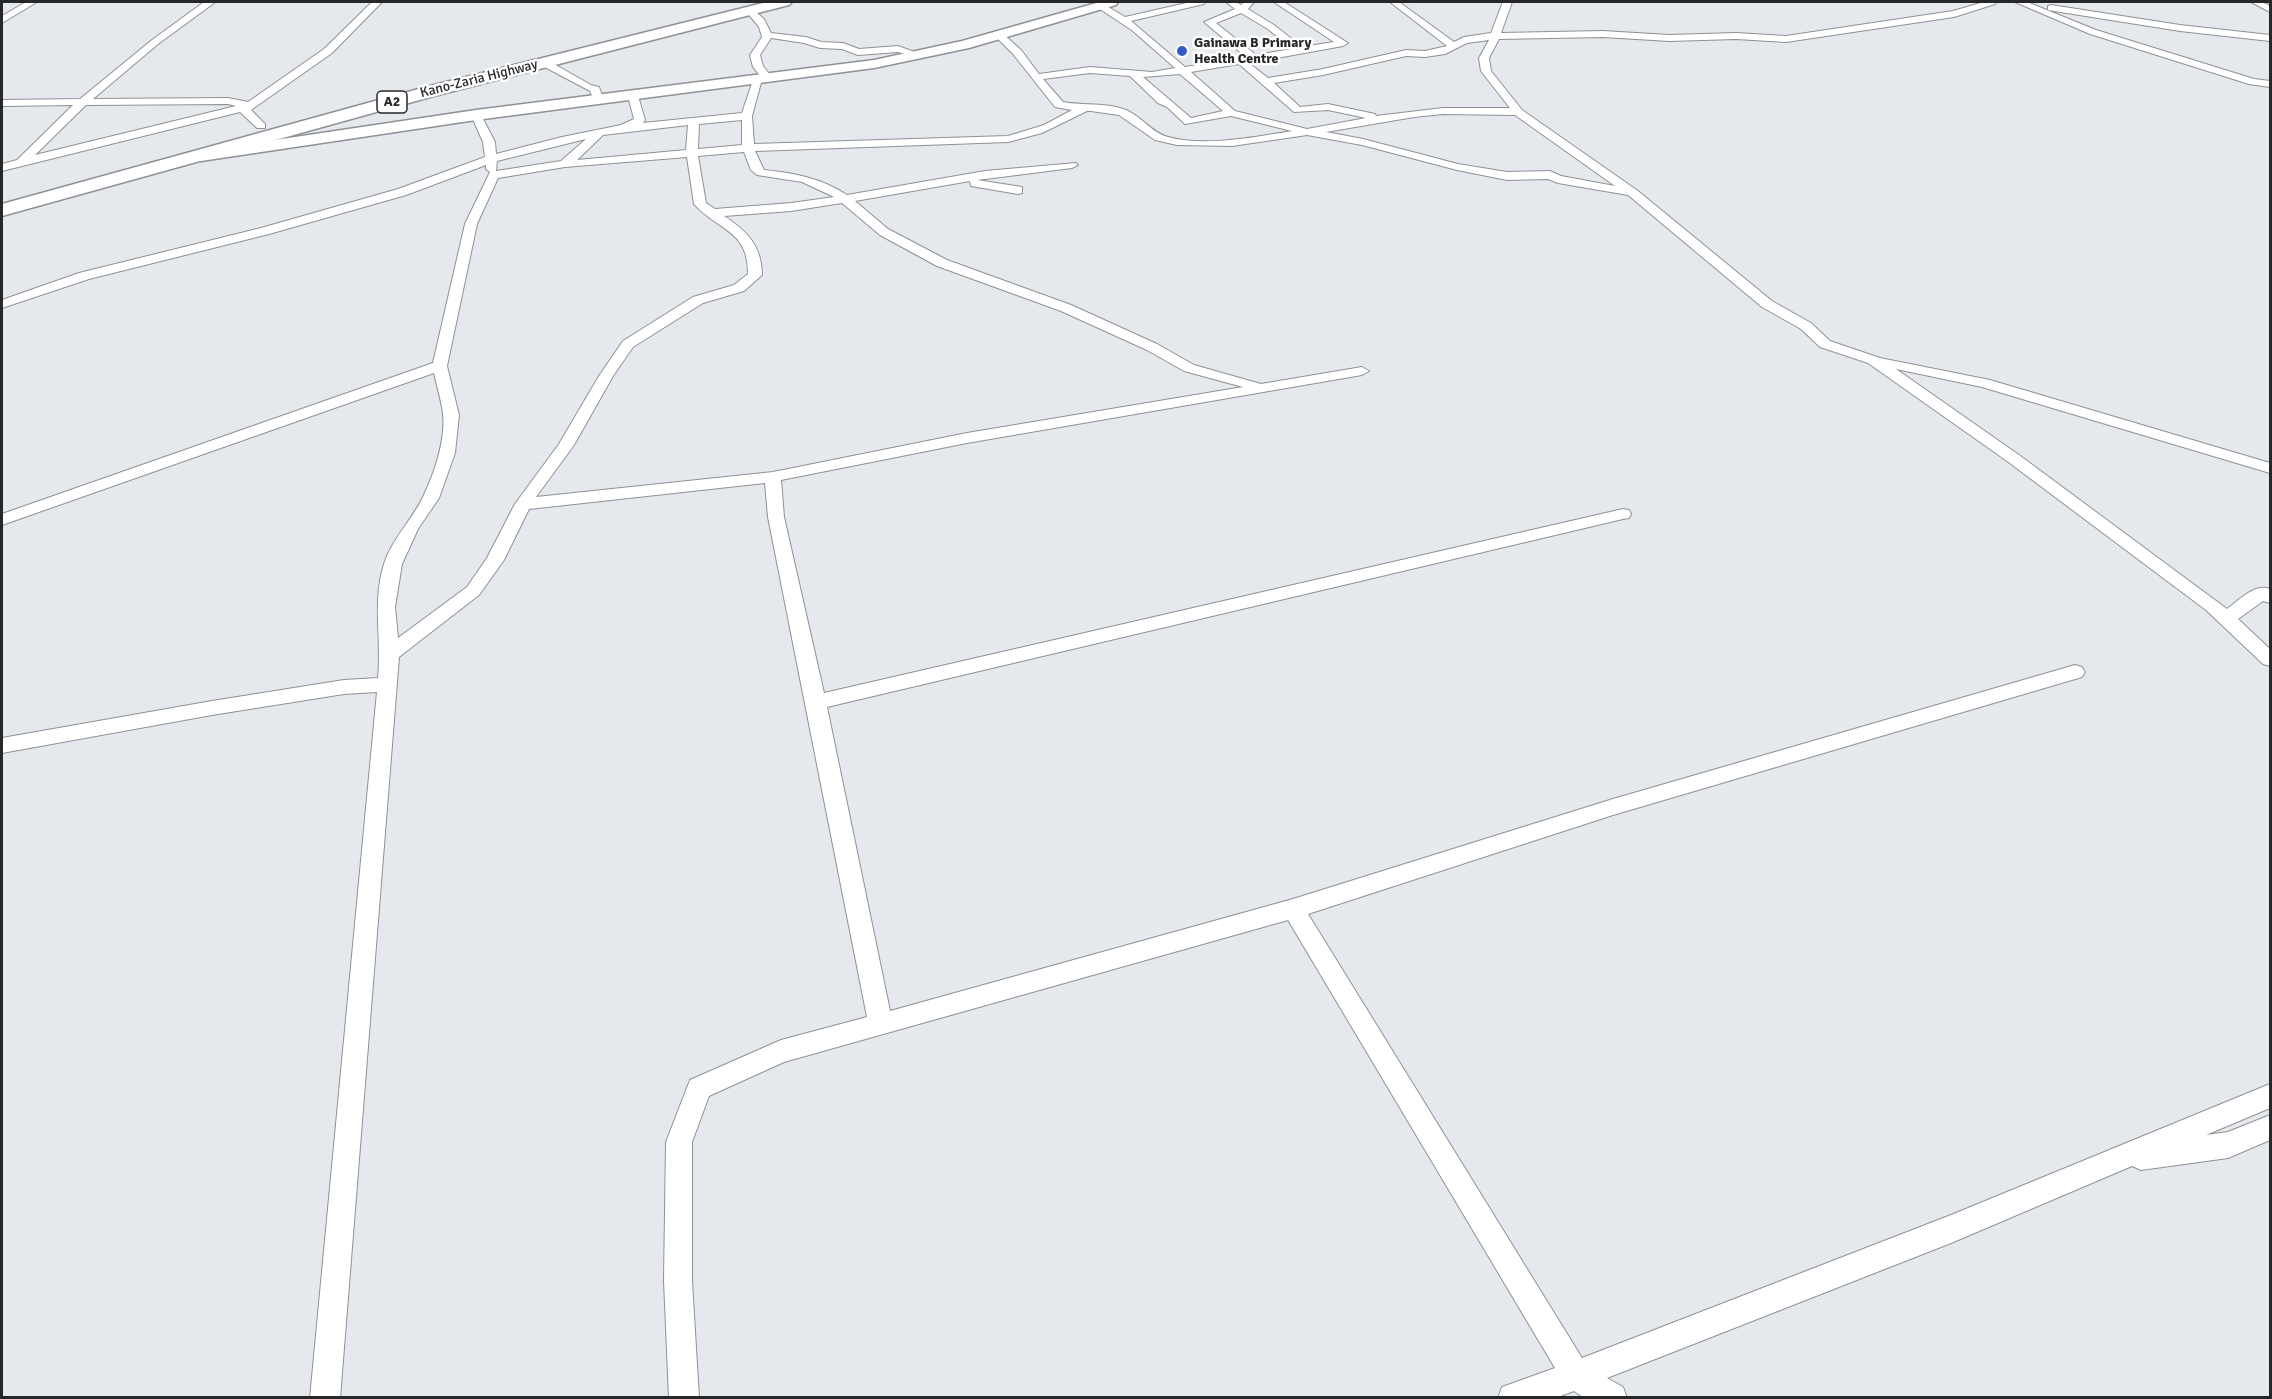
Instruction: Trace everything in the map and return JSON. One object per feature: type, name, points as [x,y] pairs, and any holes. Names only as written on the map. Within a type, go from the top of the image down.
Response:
[{"type":"highway","name":"Kano-Zaria Highway","points":[[2,198],[261,126],[750,6],[784,2]]},
{"type":"highway","name":"Kano-Zaria Highway","points":[[2,210],[750,6]]},
{"type":"street","points":[[2,20],[32,2]]},
{"type":"street","points":[[21,162],[83,102],[155,42],[208,2]]},
{"type":"street","points":[[261,126],[244,110],[328,51],[377,2]]},
{"type":"street","points":[[1125,20],[1201,2]]},
{"type":"street","points":[[1230,2],[1246,5],[1300,51]]},
{"type":"street","points":[[1036,77],[1090,70],[1152,75],[1343,43],[1278,2]]},
{"type":"street","points":[[1394,2],[1454,46]]},
{"type":"street","points":[[1507,2],[1491,48],[1484,58],[1486,71],[1518,112],[1634,194],[1767,304],[1806,326],[1825,344],[1873,360],[1985,383],[2271,468]]},
{"type":"street","points":[[1266,81],[1323,72],[1406,53],[1425,54],[1445,51],[1464,40],[1494,36],[1603,34],[1669,38],[1736,36],[1786,39],[1954,14],[1992,2]]},
{"type":"street","points":[[2020,2],[2092,32],[2253,82],[2271,84]]},
{"type":"street","points":[[2256,2],[2271,9]]},
{"type":"street","points":[[188,158],[476,115],[874,64],[999,35],[1106,3],[1231,113]]},
{"type":"street","points":[[1246,5],[1209,22],[1254,59]]},
{"type":"street","points":[[750,6],[767,35],[765,46],[755,55],[763,79],[747,116],[748,148],[757,170],[808,178],[827,186],[884,232],[942,263],[1066,308],[1189,368],[1209,375],[1263,387]]},
{"type":"street","points":[[2030,7],[2099,14],[2180,28],[2271,38]]},
{"type":"street","points":[[767,35],[806,40],[820,45],[843,46],[858,52],[898,50],[918,55]]},
{"type":"street","points":[[999,35],[1017,52],[1059,105],[1124,113],[1157,139],[1176,142],[1209,144],[1461,109],[1518,112]]},
{"type":"street","points":[[1241,61],[1298,110],[1328,107],[1385,118]]},
{"type":"street","points":[[543,62],[586,87],[595,89],[598,101]]},
{"type":"street","points":[[1133,73],[1190,122],[1231,113],[1307,132],[1363,142],[1482,172],[1507,176],[1550,175],[1558,179],[1634,194]]},
{"type":"street","points":[[624,128],[640,120],[633,96]]},
{"type":"street","points":[[2,103],[228,101],[249,106]]},
{"type":"street","points":[[2,168],[249,106]]},
{"type":"street","points":[[491,167],[565,164],[748,148],[1008,139],[1053,127],[1084,108]]},
{"type":"street","points":[[325,1398],[390,654],[387,607],[393,564],[410,529],[431,498],[447,453],[451,415],[440,366],[471,224],[491,167],[489,141],[476,115]]},
{"type":"street","points":[[2,304],[84,276],[266,231],[491,167],[599,133],[624,128],[747,116]]},
{"type":"street","points":[[390,654],[473,591],[495,560],[523,504],[566,445],[606,376],[628,344],[698,300],[739,288],[755,275],[757,260],[749,240],[700,204],[692,153],[694,121]]},
{"type":"street","points":[[565,164],[599,133]]},
{"type":"street","points":[[711,213],[800,206],[951,181],[1072,165]]},
{"type":"street","points":[[951,181],[1018,190]]},
{"type":"street","points":[[1873,360],[2013,458],[2226,619],[2271,659]]},
{"type":"street","points":[[2,520],[440,366]]},
{"type":"street","points":[[523,504],[773,477],[967,438],[1362,371]]},
{"type":"street","points":[[2219,453],[2271,455]]},
{"type":"street","points":[[773,477],[776,517],[881,1025]]},
{"type":"street","points":[[816,702],[1623,514]]},
{"type":"street","points":[[2226,619],[2263,592],[2271,597]]},
{"type":"street","points":[[684,1398],[678,1281],[679,1142],[699,1088],[781,1051],[1293,909],[1613,807],[1877,732],[2074,672]]},
{"type":"street","points":[[2,745],[223,706],[344,687],[387,684]]},
{"type":"street","points":[[1293,909],[1576,1375],[1612,1398]]},
{"type":"street","points":[[1513,1398],[1951,1229],[2271,1096]]},
{"type":"street","points":[[2115,1161],[2228,1145],[2271,1128]]},
{"type":"place","name":"Gainawa B Primary Health Centre","points":[[1182,51]]}]
